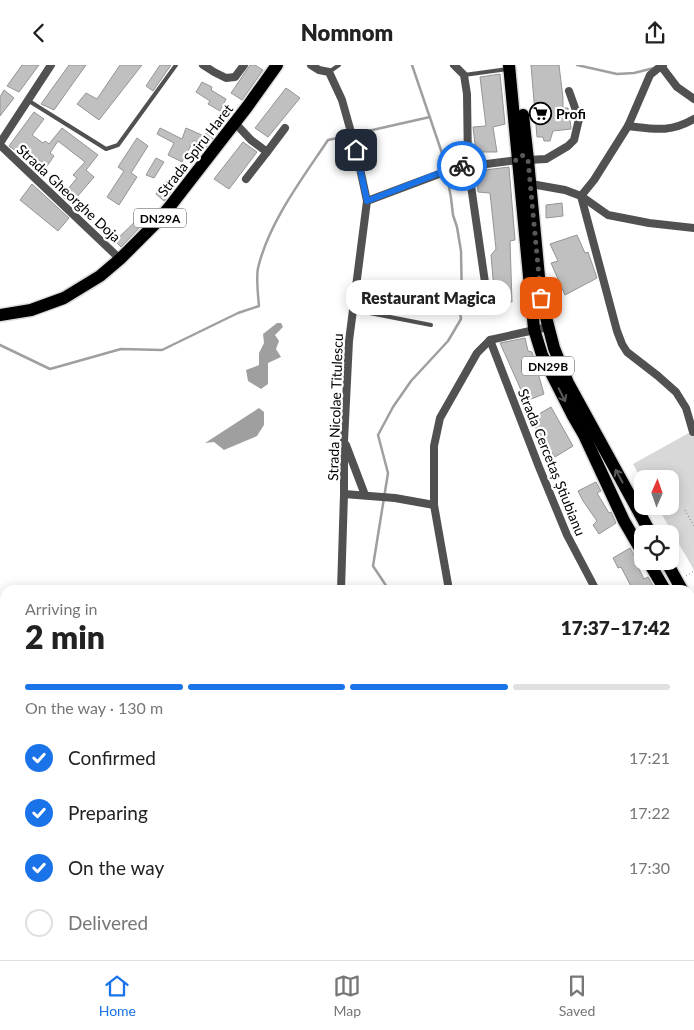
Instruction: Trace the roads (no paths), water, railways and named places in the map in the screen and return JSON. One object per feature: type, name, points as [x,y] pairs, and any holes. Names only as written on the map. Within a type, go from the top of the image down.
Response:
[{"type":"main road","name":"Strada Spiru Haret","points":[[0,315],[31,310],[64,298],[100,276],[120,259],[157,223],[235,123],[277,65]]},
{"type":"main road","name":"DN29B","points":[[512,66],[524,125],[523,160],[534,329],[542,355],[584,435],[634,538]]},
{"type":"main road","name":"DN29B","points":[[523,160],[531,184],[541,298],[554,348],[568,383],[645,525]]},
{"type":"main road","points":[[653,570],[662,585]]},
{"type":"main road","points":[[671,570],[679,585]]},
{"type":"street","points":[[0,144],[51,65]]},
{"type":"street","points":[[203,65],[226,78],[235,77],[244,65]]},
{"type":"street","points":[[311,65],[319,70],[329,72]]},
{"type":"street","points":[[454,65],[464,75],[467,94],[468,165],[489,310]]},
{"type":"street","points":[[581,196],[594,180],[628,126],[650,75],[662,65],[677,87],[694,99]]},
{"type":"street","name":"Strada Nicolae Titulescu","points":[[329,72],[342,100],[356,150],[367,201],[349,341],[344,441],[341,585]]},
{"type":"street","points":[[367,201],[455,167],[546,159],[568,146],[574,140],[579,119],[569,91]]},
{"type":"street","points":[[628,126],[666,129],[677,127],[694,119]]},
{"type":"street","points":[[235,123],[250,140],[267,152]]},
{"type":"street","points":[[246,179],[285,128]]},
{"type":"street","name":"Strada Gheorghe Doja","points":[[0,144],[120,259]]},
{"type":"street","points":[[531,184],[565,190],[581,196],[608,215],[649,223],[694,228]]},
{"type":"street","points":[[581,196],[622,344],[628,352],[676,393],[686,408],[693,432]]},
{"type":"street","points":[[448,585],[434,505],[434,446],[440,418],[477,353],[490,340],[548,327]]},
{"type":"street","name":"Strada Cercetaș Știubianu","points":[[490,340],[567,535],[593,585]]},
{"type":"street","points":[[344,441],[365,495]]},
{"type":"street","points":[[344,494],[395,498],[434,505]]},
{"type":"lane","points":[[29,101],[106,149],[118,145],[176,65]]},
{"type":"lane","points":[[329,72],[339,65]]},
{"type":"lane","points":[[464,75],[512,66]]},
{"type":"lane","points":[[354,310],[431,325]]},
{"type":"waterway","points":[[386,585],[373,566],[388,473],[378,435],[393,407],[411,381],[448,341],[461,319],[462,303],[461,251],[444,159],[412,65]]},
{"type":"waterway","points":[[577,65],[617,74],[634,73],[654,68]]},
{"type":"waterway","points":[[0,345],[50,369],[121,349],[162,350],[238,313],[259,306],[258,268],[270,234],[287,201],[328,140],[430,117]]},
{"type":"place","name":"Profi","points":[[540,113]]},
{"type":"place","name":"Restaurant Magica","points":[[541,298]]}]
